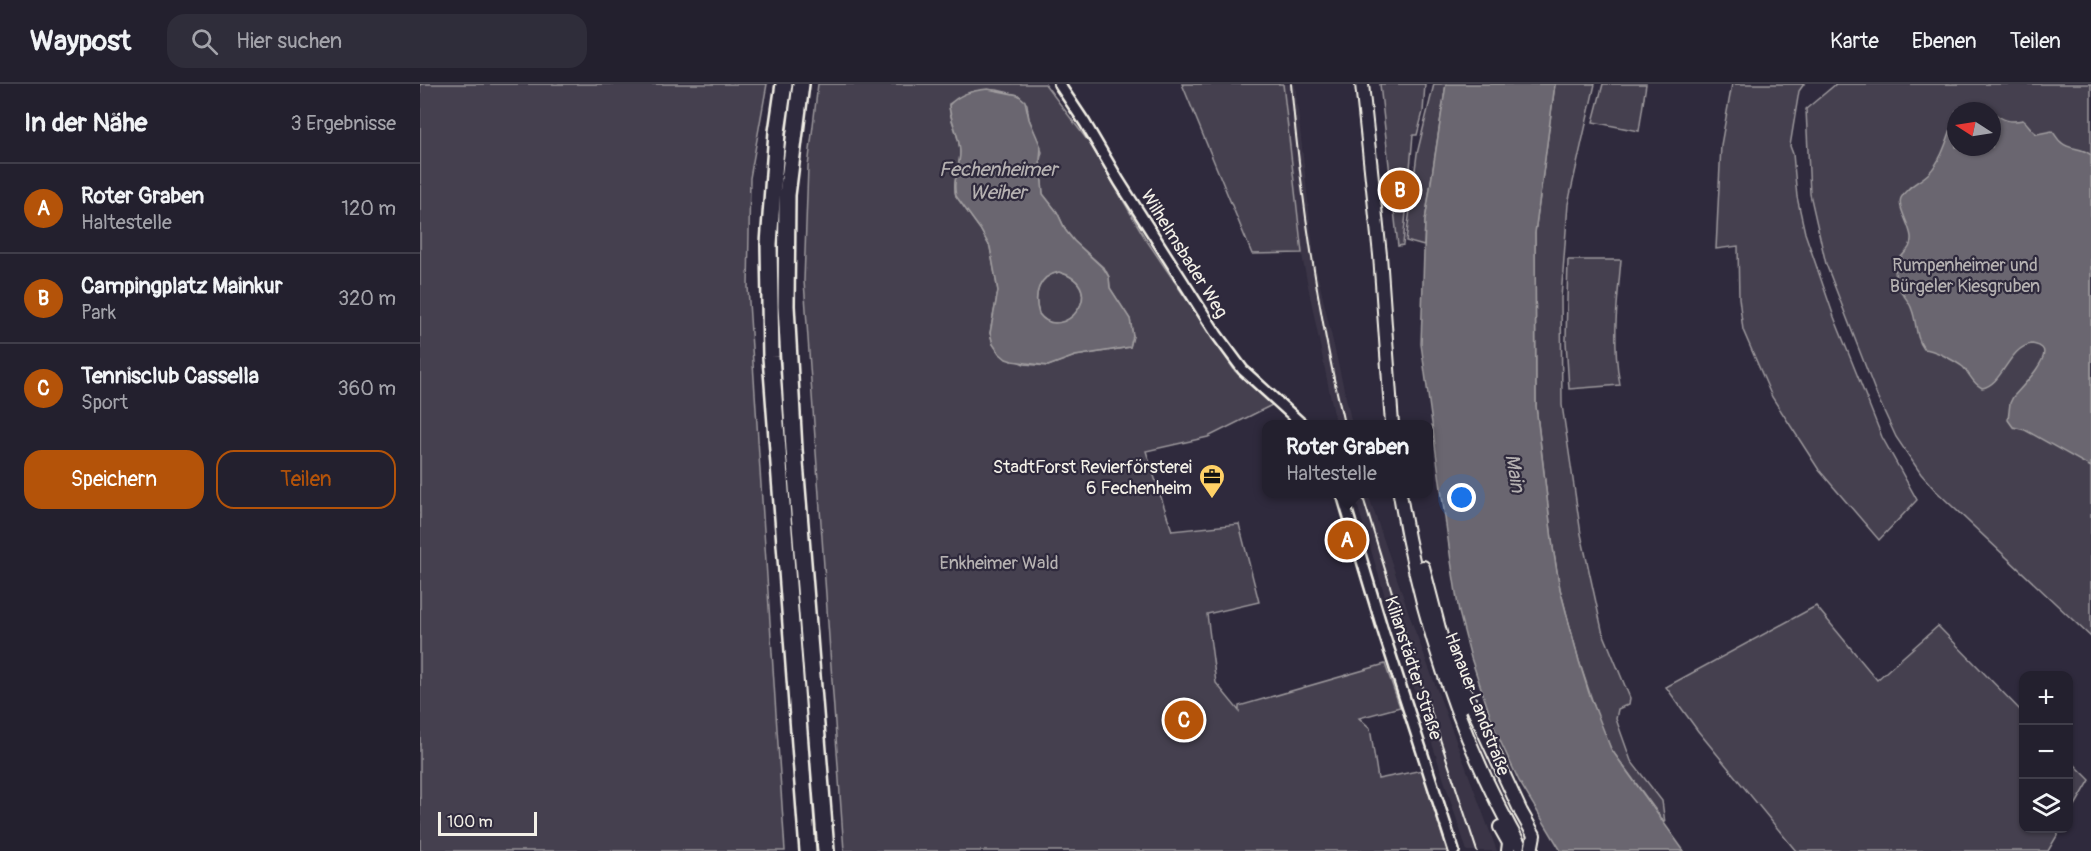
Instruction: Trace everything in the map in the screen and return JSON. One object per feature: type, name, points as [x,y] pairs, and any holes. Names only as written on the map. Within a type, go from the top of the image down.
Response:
[{"type":"highway","points":[[784,84],[777,132],[770,233],[771,357],[808,851]]},
{"type":"highway","points":[[801,84],[788,195],[786,306],[794,450],[826,851]]},
{"type":"main road","points":[[1362,84],[1380,255],[1392,420]]},
{"type":"main road","points":[[1370,84],[1389,258],[1400,420]]},
{"type":"main road","name":"Hanauer Landstraße","points":[[1401,498],[1430,630],[1445,682],[1479,767],[1523,851]]},
{"type":"main road","name":"Hanauer Landstraße","points":[[1409,498],[1442,640],[1459,695],[1505,804],[1531,851]]},
{"type":"main road","points":[[1430,630],[1431,652],[1440,685],[1465,755],[1507,840],[1509,851]]},
{"type":"main road","points":[[1442,640],[1489,745],[1533,833],[1534,841],[1531,851]]},
{"type":"street","name":"Wilhelmsbader Weg","points":[[1059,84],[1216,336],[1243,370],[1298,420]]},
{"type":"street","name":"Kilianstädter Straße","points":[[1343,498],[1384,634],[1454,851]]},
{"type":"shaded area","points":[[1283,84],[1295,84],[1315,264],[1351,420],[1335,420],[1303,261]]},
{"type":"shaded area","points":[[1355,498],[1369,498],[1414,628],[1497,851],[1467,851]]},
{"type":"green space","points":[[420,84],[767,84],[750,178],[748,287],[785,851],[420,851]]},
{"type":"green space","name":"Enkheimer Wald","points":[[818,84],[1045,84],[1091,145],[1145,238],[1235,371],[1272,405],[1208,437],[1146,451],[1172,531],[1239,524],[1259,602],[1207,614],[1216,683],[1239,711],[1239,706],[1385,664],[1400,707],[1359,718],[1370,728],[1378,779],[1422,770],[1447,851],[844,851],[804,281],[808,167]],"holes":[[[997,90],[1018,95],[1027,104],[1029,119],[1042,152],[1040,160],[1043,194],[1074,241],[1105,269],[1109,277],[1110,288],[1130,319],[1133,336],[1130,347],[1075,356],[1048,366],[1024,364],[999,353],[993,344],[990,333],[998,291],[990,247],[956,196],[955,185],[960,146],[949,104],[971,92]]]},
{"type":"green space","points":[[1182,84],[1283,84],[1302,253],[1252,254]]},
{"type":"green space","points":[[1380,84],[1425,84],[1423,112],[1417,135],[1413,135],[1403,245],[1398,246]]},
{"type":"green space","points":[[1434,84],[1446,84],[1425,221],[1424,246],[1406,241],[1417,154]]},
{"type":"green space","points":[[1555,84],[1595,84],[1568,204],[1561,298],[1562,405],[1581,534],[1602,630],[1630,698],[1629,704],[1618,709],[1616,719],[1631,761],[1662,801],[1665,823],[1611,749],[1601,727],[1579,661],[1560,589],[1553,548],[1536,406],[1535,233]]},
{"type":"green space","points":[[1603,84],[1646,84],[1639,131],[1593,122]]},
{"type":"green space","points":[[1732,84],[1804,84],[1799,91],[1790,146],[1805,233],[1834,317],[1882,437],[1917,500],[1879,540],[1819,470],[1772,397],[1743,330],[1739,298],[1738,246],[1716,249],[1721,145]]},
{"type":"green space","name":"Rumpenheimer und Bürgeler Kiesgruben","points":[[1836,84],[2091,84],[2091,637],[1935,490],[1896,437],[1877,396],[1826,264],[1810,194],[1806,109]]},
{"type":"green space","points":[[1568,260],[1621,260],[1616,338],[1620,385],[1569,389],[1566,341]]},
{"type":"green space","points":[[1059,272],[1074,280],[1081,290],[1082,300],[1078,311],[1069,319],[1059,323],[1049,322],[1039,314],[1037,293],[1046,278]]},
{"type":"green space","points":[[1816,606],[1877,680],[1938,626],[2019,709],[2019,833],[2059,833],[2048,851],[1796,851],[1698,731],[1666,687]]},
{"type":"green space","points":[[2073,763],[2090,780],[2073,809]]},
{"type":"water","name":"Main","points":[[1446,84],[1555,84],[1535,233],[1536,406],[1553,548],[1560,589],[1579,661],[1611,749],[1684,851],[1561,851],[1519,781],[1495,730],[1471,658],[1459,612],[1421,344],[1425,221]]},
{"type":"water","name":"Fechenheimer Weiher","points":[[988,89],[1018,95],[1025,101],[1029,119],[1041,147],[1043,194],[1057,212],[1066,231],[1104,269],[1109,277],[1110,288],[1130,319],[1133,336],[1130,347],[1075,356],[1048,366],[1006,359],[993,344],[990,333],[998,291],[990,247],[956,196],[955,185],[960,146],[949,105],[962,95]],"holes":[[[1059,272],[1074,279],[1081,289],[1082,300],[1078,310],[1059,323],[1049,322],[1039,314],[1037,307],[1039,287],[1046,278]]]},
{"type":"water","points":[[2001,118],[2014,121],[2023,120],[2037,134],[2052,131],[2065,145],[2091,155],[2091,467],[2025,430],[2013,427],[2008,420],[2010,403],[2039,366],[2044,352],[2042,348],[2032,344],[2024,347],[2011,358],[1995,380],[1982,388],[1963,367],[1938,353],[1924,349],[1919,340],[1910,304],[1895,279],[1897,264],[1911,242],[1900,202],[1907,190],[1929,173],[1942,153],[1947,140],[1947,156],[2001,156]]},
{"type":"railway","points":[[1291,84],[1311,255],[1343,420]]},
{"type":"railway","points":[[1363,498],[1398,612],[1477,851]]},
{"type":"place","name":"Campingplatz Mainkur","points":[[1400,190]]},
{"type":"place","name":"StadtForst Revierförsterei 6 Fechenheim","points":[[1212,500]]},
{"type":"place","name":"Roter Graben","points":[[1347,540]]},
{"type":"place","name":"Tennisclub Cassella","points":[[1184,720]]}]
